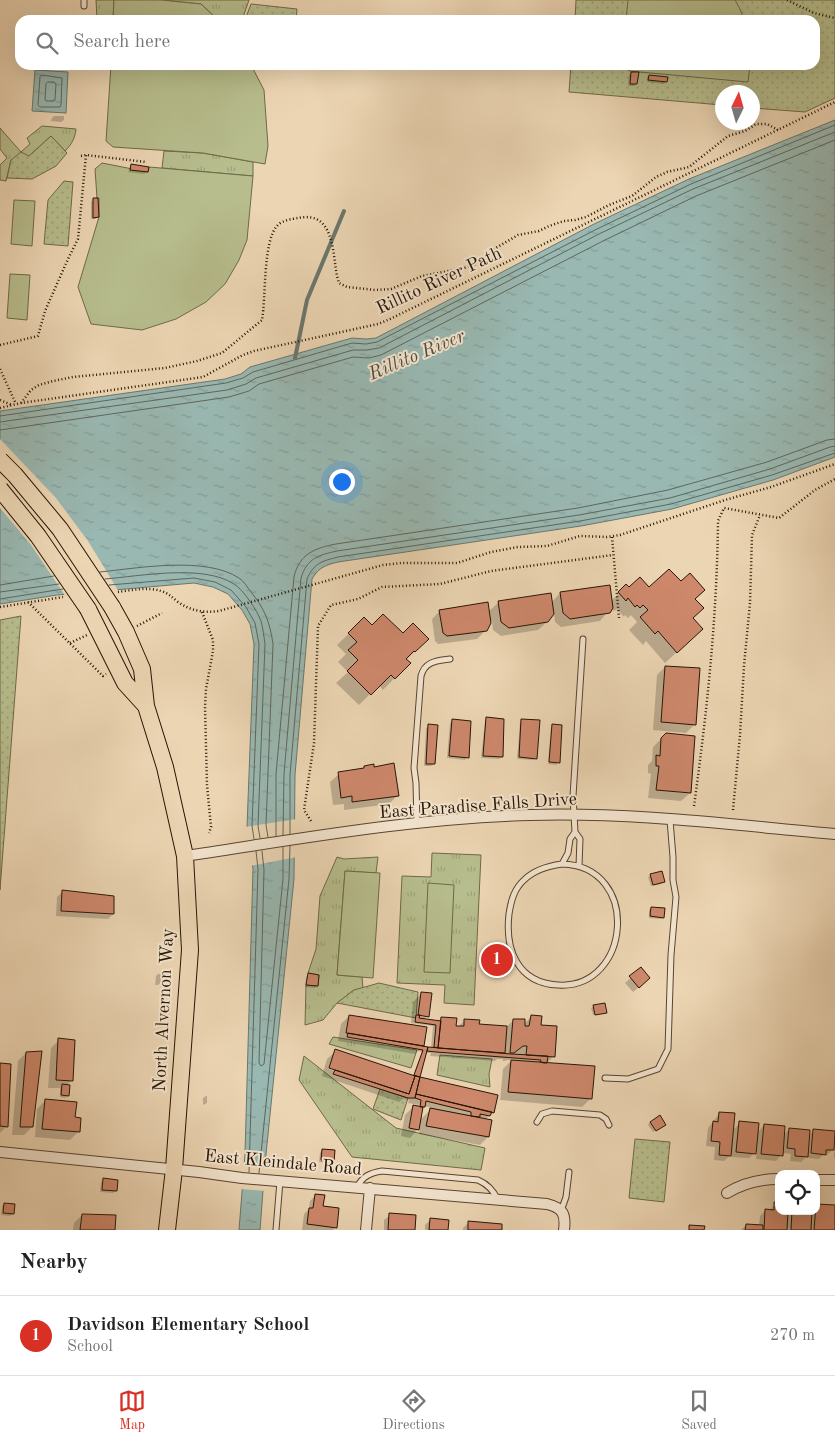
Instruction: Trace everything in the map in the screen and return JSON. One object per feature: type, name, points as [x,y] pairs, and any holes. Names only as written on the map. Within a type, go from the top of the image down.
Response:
[{"type":"main road","name":"North Alvernon Way","points":[[0,460],[32,494],[60,529],[112,607],[126,632],[142,669],[146,706],[165,767],[185,856],[190,950],[174,1170],[167,1230]]},
{"type":"main road","name":"North Alvernon Way","points":[[0,489],[44,543],[88,609],[125,683],[146,706]]},
{"type":"street","name":"East Paradise Falls Drive","points":[[185,856],[417,823],[527,815],[573,815],[670,820],[835,834]]},
{"type":"street","name":"East Kleindale Road","points":[[0,1152],[242,1178],[357,1186],[547,1204],[555,1206],[562,1211]]},
{"type":"street","points":[[727,1193],[748,1183],[775,1179]]},
{"type":"street","points":[[820,1180],[835,1180]]},
{"type":"street","points":[[366,1230],[370,1188]]},
{"type":"street","points":[[562,1211],[564,1230]]},
{"type":"lane","points":[[562,864],[568,853],[570,839],[574,832],[574,775],[583,639]]},
{"type":"lane","points":[[417,823],[414,768],[421,676],[424,668],[431,662],[450,659]]},
{"type":"lane","points":[[605,1078],[628,1079],[658,1069],[668,1049],[671,955],[676,897],[673,880],[670,820]]},
{"type":"lane","points":[[574,832],[580,839],[579,866]]},
{"type":"lane","points":[[562,864],[579,866],[596,874],[609,888],[616,906],[616,937],[610,955],[598,972],[580,983],[557,985],[537,980],[522,969],[512,955],[508,928],[513,898],[517,888],[531,874],[562,864]]},
{"type":"lane","points":[[537,1122],[542,1114],[552,1111],[600,1115],[606,1119],[609,1125]]},
{"type":"lane","points":[[357,1186],[366,1176],[373,1172],[382,1171],[478,1180],[490,1188],[497,1199]]},
{"type":"lane","points":[[562,1211],[569,1172]]},
{"type":"lane","points":[[276,1230],[280,1180]]},
{"type":"path","points":[[787,0],[814,13],[835,18]]},
{"type":"path","name":"Rillito River Path","points":[[0,408],[21,403],[203,377],[254,351],[378,324],[835,102]]},
{"type":"path","points":[[21,403],[32,390],[53,381],[73,377],[165,368],[222,354],[262,320],[265,305],[265,278],[268,254],[276,227],[280,223],[296,218],[313,217],[323,224],[328,233],[339,283],[347,287],[375,290],[391,289],[422,276],[476,264],[486,258],[494,249],[518,235],[539,231],[564,221],[586,217],[608,205],[632,196],[656,177],[667,172],[689,167],[728,136],[745,131],[751,126],[767,124],[778,130]]},
{"type":"path","points":[[0,345],[38,336],[46,310],[78,239],[86,155]]},
{"type":"path","points":[[81,156],[146,162]]},
{"type":"path","points":[[0,369],[15,405]]},
{"type":"path","points":[[0,400],[15,405]]},
{"type":"path","points":[[232,608],[383,565],[401,563],[457,563],[504,549],[547,546],[580,536],[620,536],[835,464]]},
{"type":"path","points":[[694,806],[711,660],[718,522],[724,508],[779,518],[815,490],[835,479]]},
{"type":"path","points":[[733,810],[750,603],[752,535],[760,515]]},
{"type":"path","points":[[612,537],[619,618]]},
{"type":"path","points":[[312,820],[304,810],[314,743],[318,626],[331,605],[358,599],[382,587],[440,584],[491,571],[613,555]]},
{"type":"path","points":[[28,602],[102,676],[107,674]]},
{"type":"path","points":[[202,612],[213,640],[214,650],[204,707],[206,785],[212,827],[209,832]]},
{"type":"path","points":[[137,626],[162,613]]},
{"type":"path","points":[[70,643],[88,634]]},
{"type":"green space","points":[[96,0],[114,0],[113,15],[97,15]]},
{"type":"green space","points":[[114,0],[161,0],[201,4],[213,15],[113,15]]},
{"type":"green space","points":[[161,0],[249,0],[244,15],[213,15],[201,4]]},
{"type":"green space","points":[[576,0],[835,0],[835,98],[805,112],[760,109],[760,85],[715,85],[715,104],[569,92],[571,70],[820,70],[820,15],[575,15]]},
{"type":"green space","points":[[628,0],[735,0],[742,15],[626,15]]},
{"type":"green space","points":[[251,4],[297,9],[296,15],[247,15]]},
{"type":"green space","points":[[111,70],[254,70],[264,90],[268,146],[265,164],[203,153],[113,147],[106,141]]},
{"type":"green space","points":[[628,70],[749,70],[748,82]]},
{"type":"green space","points":[[42,126],[76,129],[73,141],[65,151],[51,136],[28,157],[11,160],[6,181],[0,180],[0,165],[7,158],[0,149],[0,128],[21,152],[30,144],[27,138]]},
{"type":"green space","points":[[51,136],[67,153],[56,166],[32,179],[7,178],[11,160],[21,152],[29,156]]},
{"type":"green space","points":[[164,151],[203,153],[253,162],[253,176],[162,168]]},
{"type":"green space","points":[[102,163],[148,172],[149,167],[253,176],[247,240],[239,260],[225,284],[206,302],[176,319],[142,330],[91,324],[78,287],[99,217],[99,198],[97,198],[95,169]]},
{"type":"green space","points":[[64,181],[73,182],[68,246],[44,244],[48,200]]},
{"type":"green space","points":[[14,200],[35,201],[32,246],[11,244]]},
{"type":"green space","points":[[10,274],[30,275],[27,320],[7,318]]},
{"type":"green space","points":[[21,616],[0,890],[0,620]]},
{"type":"green space","points":[[432,853],[481,855],[474,1005],[444,1003],[445,985],[397,983],[402,876],[431,877]]},
{"type":"green space","points":[[337,857],[344,859],[378,857],[376,873],[345,871],[337,975],[362,977],[363,988],[354,990],[337,1003],[323,1020],[305,1025],[306,985],[318,986],[319,975],[308,973],[316,949],[320,896]]},
{"type":"green space","points":[[345,871],[380,873],[373,978],[337,975]]},
{"type":"green space","points":[[428,883],[454,885],[450,973],[424,972]]},
{"type":"green space","points":[[379,983],[418,992],[416,1018],[337,1003],[354,990]]},
{"type":"green space","points":[[333,1037],[417,1050],[411,1068],[329,1044]]},
{"type":"green space","points":[[440,1055],[492,1059],[489,1074],[490,1087],[437,1075]]},
{"type":"green space","points":[[304,1056],[396,1128],[485,1148],[481,1170],[352,1157],[299,1080]]},
{"type":"green space","points":[[380,1089],[408,1098],[401,1120],[373,1109]]},
{"type":"green space","points":[[635,1139],[670,1142],[664,1202],[629,1198]]},
{"type":"water","points":[[35,70],[68,72],[66,113],[32,111]]},
{"type":"water","name":"Rillito River","points":[[835,120],[835,457],[773,480],[672,509],[581,526],[338,562],[323,567],[312,579],[295,775],[294,879],[260,1230],[239,1230],[245,1154],[253,869],[247,827],[254,644],[250,624],[242,610],[228,594],[213,587],[194,583],[57,595],[0,604],[0,411],[225,379],[241,374],[250,367],[352,338],[376,338],[594,224],[689,179]]},
{"type":"pier","points":[[0,439],[56,498],[88,541],[119,592],[66,597],[31,545],[0,508]]},
{"type":"pier","points":[[297,819],[297,857],[250,866],[245,827]]},
{"type":"pier","points":[[243,1166],[266,1168],[265,1191],[241,1189]]},
{"type":"building","points":[[631,72],[639,72],[637,84],[630,84]]},
{"type":"building","points":[[649,75],[668,77],[667,82],[648,80]]},
{"type":"building","points":[[131,164],[149,167],[148,172],[130,170]]},
{"type":"building","points":[[93,198],[98,198],[99,217],[93,218]]},
{"type":"building","points":[[669,569],[681,581],[690,573],[705,590],[695,599],[704,608],[693,618],[703,629],[677,653],[658,631],[655,634],[640,617],[648,610],[643,605],[640,608],[637,605],[635,607],[628,598],[626,601],[618,592],[626,584],[629,587],[640,577],[649,587]]},
{"type":"building","points":[[610,585],[613,608],[610,613],[570,619],[563,613],[560,592]]},
{"type":"building","points":[[551,593],[554,614],[548,622],[509,628],[501,622],[498,601]]},
{"type":"building","points":[[488,602],[491,623],[487,631],[447,636],[443,633],[439,610]]},
{"type":"building","points":[[383,614],[403,633],[413,623],[429,639],[406,659],[411,663],[395,679],[391,675],[371,695],[347,671],[358,660],[348,650],[357,642],[348,633],[364,617],[372,625]]},
{"type":"building","points":[[665,666],[700,668],[696,725],[661,722]]},
{"type":"building","points":[[486,717],[504,719],[503,757],[483,756]]},
{"type":"building","points":[[452,719],[471,721],[469,758],[449,756]]},
{"type":"building","points":[[521,719],[540,720],[537,759],[519,757]]},
{"type":"building","points":[[428,724],[438,725],[435,764],[426,764]]},
{"type":"building","points":[[552,724],[562,725],[560,763],[549,762]]},
{"type":"building","points":[[666,733],[695,736],[691,793],[656,790],[659,766],[656,766],[656,755],[660,756],[661,738]]},
{"type":"building","points":[[394,763],[399,796],[352,802],[352,796],[341,798],[338,772],[364,768],[364,766],[374,764],[374,767]]},
{"type":"building","points":[[662,871],[665,882],[653,885],[650,874]]},
{"type":"building","points":[[62,890],[114,896],[114,914],[61,911]]},
{"type":"building","points":[[651,907],[665,908],[664,918],[650,916]]},
{"type":"building","points":[[641,967],[650,978],[639,988],[629,976]]},
{"type":"building","points":[[308,973],[319,975],[318,986],[306,985]]},
{"type":"building","points":[[421,992],[432,993],[429,1017],[418,1015]]},
{"type":"building","points":[[605,1003],[607,1013],[595,1015],[593,1005]]},
{"type":"building","points":[[349,1015],[427,1027],[424,1046],[346,1033]]},
{"type":"building","points":[[416,1015],[420,1015],[419,1018],[441,1021],[438,1048],[434,1047],[436,1025],[415,1022]]},
{"type":"building","points":[[531,1015],[542,1016],[541,1025],[557,1026],[555,1057],[526,1055],[527,1046],[523,1046],[514,1053],[510,1053],[513,1019],[525,1019],[525,1026],[529,1026]]},
{"type":"building","points":[[441,1017],[457,1018],[456,1026],[464,1026],[464,1019],[480,1020],[479,1024],[507,1026],[505,1053],[438,1048]]},
{"type":"building","points":[[348,1033],[428,1047],[420,1077],[414,1075],[423,1050],[347,1037]]},
{"type":"building","points":[[58,1038],[75,1040],[73,1081],[56,1080]]},
{"type":"building","points":[[428,1047],[548,1056],[547,1063],[544,1063],[540,1062],[541,1060],[427,1051]]},
{"type":"building","points":[[335,1049],[415,1076],[409,1094],[329,1068]]},
{"type":"building","points":[[42,1051],[33,1127],[20,1127],[26,1052]]},
{"type":"building","points":[[511,1060],[595,1066],[592,1099],[508,1092]]},
{"type":"building","points":[[0,1063],[11,1064],[8,1127],[0,1126]]},
{"type":"building","points":[[335,1070],[409,1094],[415,1076],[420,1077],[415,1098],[408,1098],[333,1074]]},
{"type":"building","points":[[420,1077],[498,1095],[494,1113],[416,1094]]},
{"type":"building","points":[[62,1084],[70,1085],[69,1096],[61,1095]]},
{"type":"building","points":[[416,1094],[492,1112],[490,1116],[480,1114],[480,1117],[471,1116],[471,1112],[426,1101],[425,1107],[420,1107],[421,1100],[415,1098]]},
{"type":"building","points":[[45,1099],[77,1102],[75,1117],[81,1118],[80,1132],[42,1129]]},
{"type":"building","points":[[413,1105],[423,1107],[419,1130],[409,1128]]},
{"type":"building","points":[[430,1108],[492,1120],[489,1137],[426,1126]]},
{"type":"building","points":[[719,1112],[735,1113],[731,1156],[719,1155],[720,1142],[711,1141],[713,1121],[718,1122]]},
{"type":"building","points":[[660,1115],[666,1125],[656,1131],[650,1122]]},
{"type":"building","points":[[739,1121],[759,1123],[756,1154],[736,1152]]},
{"type":"building","points":[[764,1124],[785,1126],[783,1156],[761,1154]]},
{"type":"building","points":[[789,1128],[810,1130],[808,1157],[795,1156],[795,1149],[787,1148]]},
{"type":"building","points":[[813,1129],[835,1131],[834,1150],[826,1150],[826,1155],[811,1153]]},
{"type":"building","points":[[322,1149],[335,1150],[334,1162],[321,1160]]},
{"type":"building","points":[[103,1178],[118,1180],[117,1191],[102,1190]]},
{"type":"building","points":[[315,1194],[325,1195],[323,1206],[339,1208],[337,1228],[307,1224],[309,1208],[313,1208]]},
{"type":"building","points":[[774,1202],[775,1215],[788,1215],[787,1230],[764,1230],[765,1209],[774,1210]]},
{"type":"building","points":[[4,1203],[15,1204],[14,1214],[3,1213]]},
{"type":"building","points":[[820,1204],[835,1205],[835,1230],[814,1230],[815,1215],[820,1215]]},
{"type":"building","points":[[389,1213],[416,1215],[415,1230],[388,1230]]},
{"type":"building","points":[[82,1214],[116,1215],[115,1230],[80,1230]]},
{"type":"building","points":[[792,1215],[812,1215],[811,1230],[791,1230]]},
{"type":"building","points":[[430,1218],[449,1220],[448,1230],[429,1230]]},
{"type":"building","points":[[468,1221],[502,1224],[502,1230],[468,1230]]},
{"type":"building","points":[[746,1224],[763,1225],[763,1230],[745,1230]]},
{"type":"building","points":[[689,1225],[705,1226],[704,1230],[689,1230]]},
{"type":"waterway","points":[[295,358],[307,300],[344,211]]},
{"type":"place","name":"Davidson Elementary School","points":[[497,960]]}]
